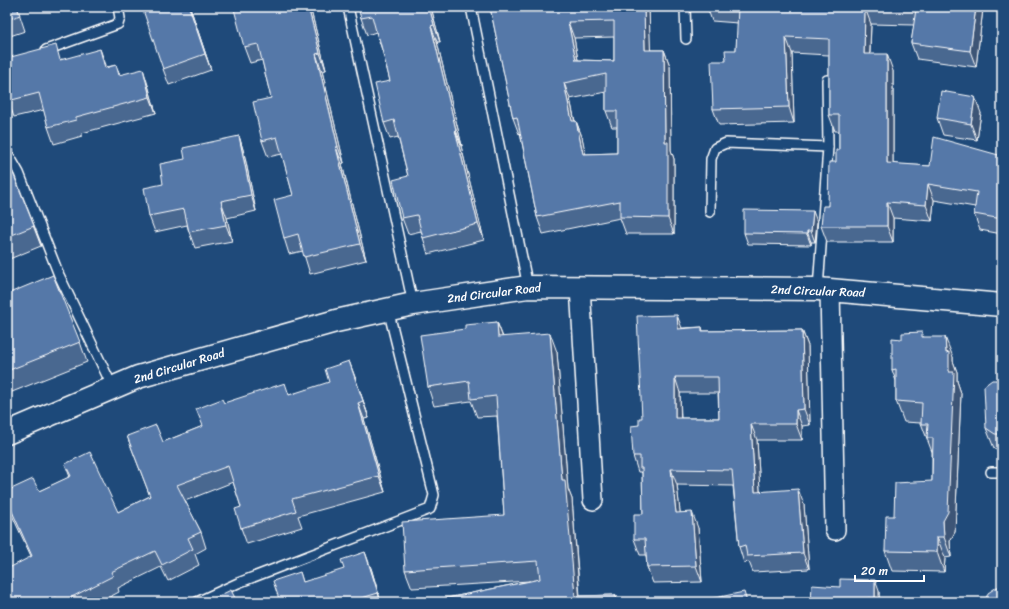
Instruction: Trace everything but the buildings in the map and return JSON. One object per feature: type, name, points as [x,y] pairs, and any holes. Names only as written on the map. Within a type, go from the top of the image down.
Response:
[{"type":"street","name":"2nd Circular Road","points":[[7,433],[145,375],[336,321],[412,304],[528,287],[824,289],[1002,305]]},
{"type":"street","points":[[580,287],[594,500]]},
{"type":"street","points":[[824,289],[835,530]]},
{"type":"lane","points":[[36,53],[118,24],[120,18],[118,7]]},
{"type":"lane","points":[[348,7],[412,304]]},
{"type":"lane","points":[[471,7],[528,287]]},
{"type":"lane","points":[[685,7],[686,39]]},
{"type":"lane","points":[[824,289],[828,147],[828,80]]},
{"type":"lane","points":[[710,212],[711,159],[715,148],[726,143],[828,147]]},
{"type":"lane","points":[[7,152],[18,173],[55,276],[113,388]]},
{"type":"lane","points":[[197,602],[238,583],[430,509],[434,495],[388,309]]},
{"type":"lane","points":[[991,472],[1002,472]]}]
